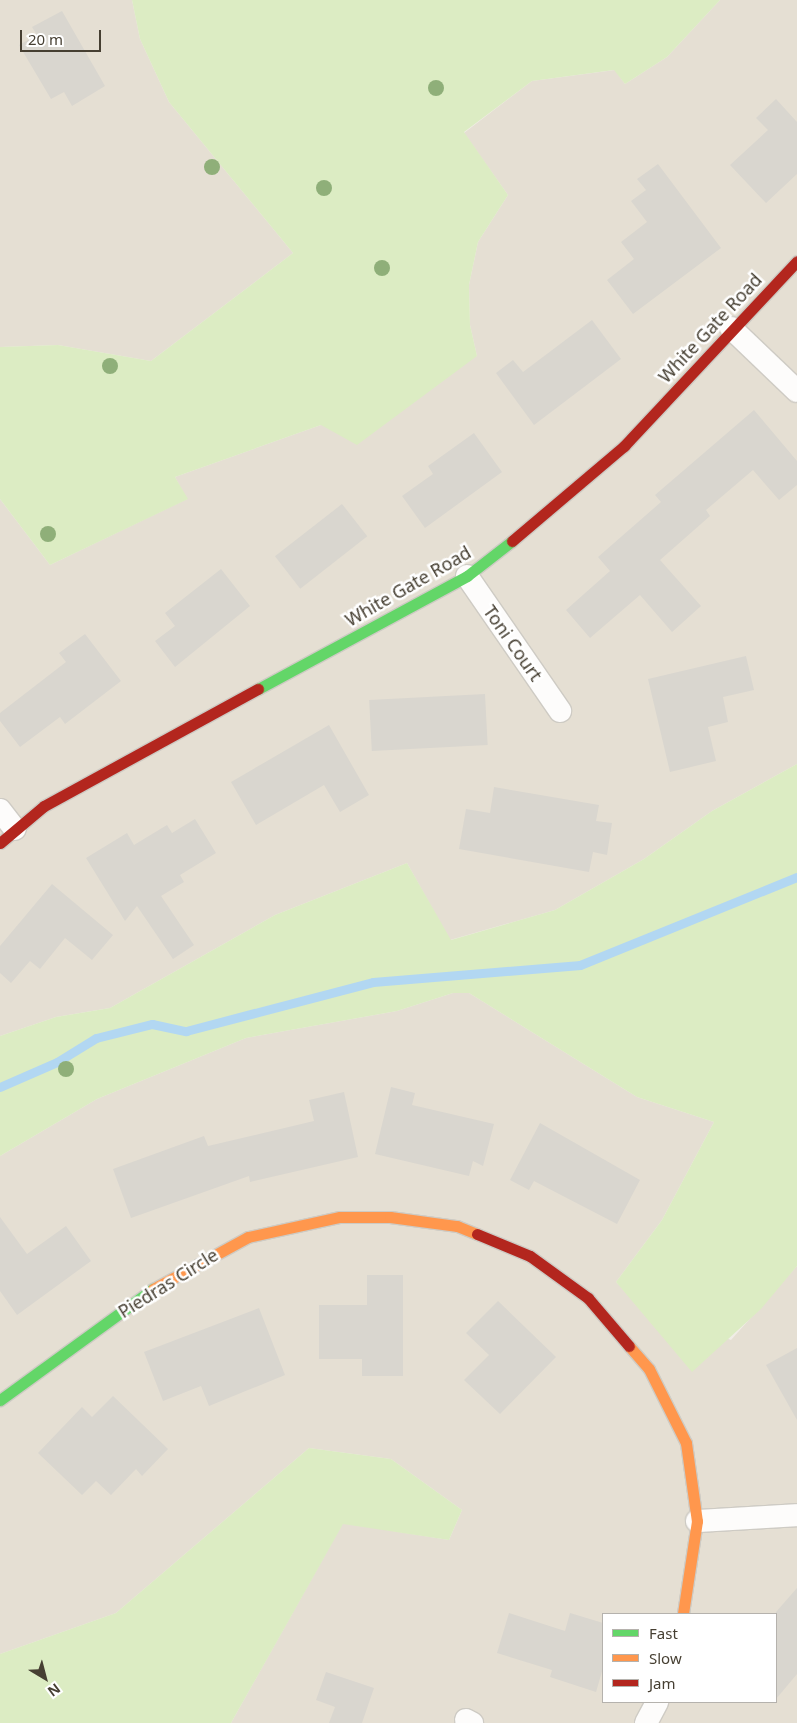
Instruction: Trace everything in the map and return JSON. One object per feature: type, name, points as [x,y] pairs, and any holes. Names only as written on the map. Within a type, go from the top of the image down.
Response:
[{"type":"street","name":"White Gate Road","points":[[8,836],[44,806],[89,780],[466,576],[547,514],[624,446],[731,328],[797,261]]},
{"type":"street","points":[[731,328],[797,391]]},
{"type":"street","name":"Toni Court","points":[[466,576],[560,711]]},
{"type":"street","points":[[0,810],[8,836]]},
{"type":"street","name":"Piedras Circle","points":[[0,1399],[160,1284],[248,1237],[340,1217],[390,1217],[457,1226],[530,1256],[588,1298],[649,1369],[686,1443],[697,1521],[693,1566],[683,1613]]},
{"type":"street","points":[[697,1521],[797,1515]]},
{"type":"street","points":[[646,1723],[656,1703]]},
{"type":"shaded area","points":[[0,0],[132,0],[140,39],[169,102],[293,253],[151,361],[58,345],[0,347]]},
{"type":"shaded area","points":[[720,0],[797,0],[797,764],[712,811],[644,859],[555,910],[450,940],[407,863],[275,915],[110,1008],[56,1017],[0,1036],[0,499],[50,565],[187,499],[175,477],[321,425],[477,356],[470,325],[469,285],[478,242],[508,195],[464,133],[532,81],[615,70],[625,84],[667,57]]},
{"type":"shaded area","points":[[453,993],[469,993],[637,1097],[714,1122],[662,1220],[616,1282],[636,1303],[731,1340],[797,1266],[797,1723],[231,1723],[343,1523],[449,1540],[462,1510],[391,1459],[309,1448],[116,1613],[0,1654],[0,1156],[97,1099],[246,1038],[397,1011]]},
{"type":"green space","points":[[132,0],[720,0],[667,57],[625,84],[614,70],[532,81],[464,132],[508,195],[478,242],[469,285],[470,325],[477,356],[357,445],[321,425],[175,477],[188,499],[50,565],[0,499],[0,347],[58,345],[151,361],[293,253],[169,102],[140,39]]},
{"type":"green space","points":[[797,764],[797,1266],[761,1309],[692,1372],[616,1282],[662,1220],[714,1122],[637,1097],[469,993],[453,993],[397,1011],[246,1038],[97,1099],[0,1156],[0,1036],[56,1017],[110,1008],[275,915],[407,863],[451,940],[555,910],[644,859],[712,811]]},
{"type":"green space","points":[[309,1448],[391,1459],[462,1510],[449,1540],[343,1524],[231,1723],[0,1723],[0,1654],[116,1613]]},
{"type":"building","points":[[62,11],[105,86],[72,106],[64,92],[51,99],[19,45],[37,35],[32,27]]},
{"type":"building","points":[[776,99],[797,122],[797,174],[766,203],[730,165],[768,130],[756,118]]},
{"type":"building","points":[[658,164],[721,248],[633,314],[607,280],[634,259],[621,242],[647,222],[631,201],[646,190],[637,179]]},
{"type":"building","points":[[592,320],[621,359],[534,425],[496,373],[513,360],[523,372]]},
{"type":"building","points":[[754,410],[797,461],[797,485],[779,500],[753,470],[706,510],[710,516],[660,560],[701,606],[672,632],[640,595],[590,638],[566,610],[610,571],[598,557],[661,502],[655,495]]},
{"type":"building","points":[[474,433],[502,472],[425,528],[402,496],[433,474],[428,466]]},
{"type":"building","points":[[342,504],[367,536],[300,589],[275,556]]},
{"type":"building","points":[[221,569],[250,606],[175,667],[155,641],[175,626],[165,613]]},
{"type":"building","points":[[85,634],[121,681],[65,724],[60,717],[20,747],[0,721],[0,713],[66,662],[59,653]]},
{"type":"building","points":[[746,656],[754,690],[723,697],[728,722],[708,727],[716,761],[670,772],[648,679]]},
{"type":"building","points":[[485,694],[488,745],[372,751],[369,700]]},
{"type":"building","points":[[329,725],[369,795],[340,812],[324,785],[256,825],[231,782]]},
{"type":"building","points":[[494,787],[599,805],[596,821],[612,823],[607,855],[593,852],[589,872],[459,849],[466,809],[490,813]]},
{"type":"building","points":[[195,819],[216,853],[180,875],[184,882],[161,896],[194,945],[173,959],[137,906],[125,921],[86,858],[127,833],[134,845],[167,825],[172,833]]},
{"type":"building","points":[[52,884],[113,935],[92,960],[65,938],[40,969],[30,961],[11,983],[0,973],[0,946]]},
{"type":"building","points":[[391,1087],[415,1093],[412,1105],[494,1124],[483,1166],[473,1161],[469,1176],[375,1154]]},
{"type":"building","points":[[344,1092],[358,1157],[250,1182],[249,1176],[131,1218],[113,1169],[204,1136],[208,1146],[314,1121],[309,1100]]},
{"type":"building","points":[[540,1123],[640,1180],[617,1224],[534,1181],[529,1190],[510,1180]]},
{"type":"building","points":[[0,1217],[27,1254],[66,1226],[91,1261],[17,1315],[0,1291]]},
{"type":"building","points":[[367,1275],[403,1275],[403,1376],[362,1376],[362,1359],[319,1359],[319,1305],[367,1305]]},
{"type":"building","points":[[498,1301],[556,1357],[500,1414],[464,1380],[489,1355],[466,1333]]},
{"type":"building","points":[[259,1308],[285,1375],[209,1406],[201,1386],[163,1401],[144,1352]]},
{"type":"building","points":[[797,1348],[797,1420],[766,1365]]},
{"type":"building","points":[[113,1396],[168,1449],[142,1476],[136,1469],[111,1495],[96,1481],[82,1495],[38,1453],[82,1407],[92,1417]]},
{"type":"building","points":[[797,1588],[797,1674],[777,1698],[777,1613]]},
{"type":"building","points":[[509,1613],[565,1631],[570,1613],[602,1623],[602,1671],[596,1692],[550,1677],[552,1670],[497,1653]]},
{"type":"building","points":[[326,1672],[374,1688],[362,1723],[329,1723],[335,1707],[316,1700]]},
{"type":"waterway","points":[[0,1087],[57,1062],[96,1038],[152,1024],[186,1031],[373,982],[580,965],[797,877]]},
{"type":"traffic: fast","points":[[258,689],[467,576],[512,541]]},
{"type":"traffic: fast","points":[[0,1400],[153,1289]]},
{"type":"traffic: slow","points":[[153,1289],[248,1237],[340,1217],[390,1217],[457,1226],[477,1234]]},
{"type":"traffic: slow","points":[[629,1346],[649,1369],[686,1443],[697,1521],[683,1613]]},
{"type":"traffic: jam","points":[[512,541],[624,446],[797,261]]},
{"type":"traffic: jam","points":[[0,843],[44,806],[258,689]]},
{"type":"traffic: jam","points":[[477,1234],[530,1256],[588,1298],[629,1346]]}]
